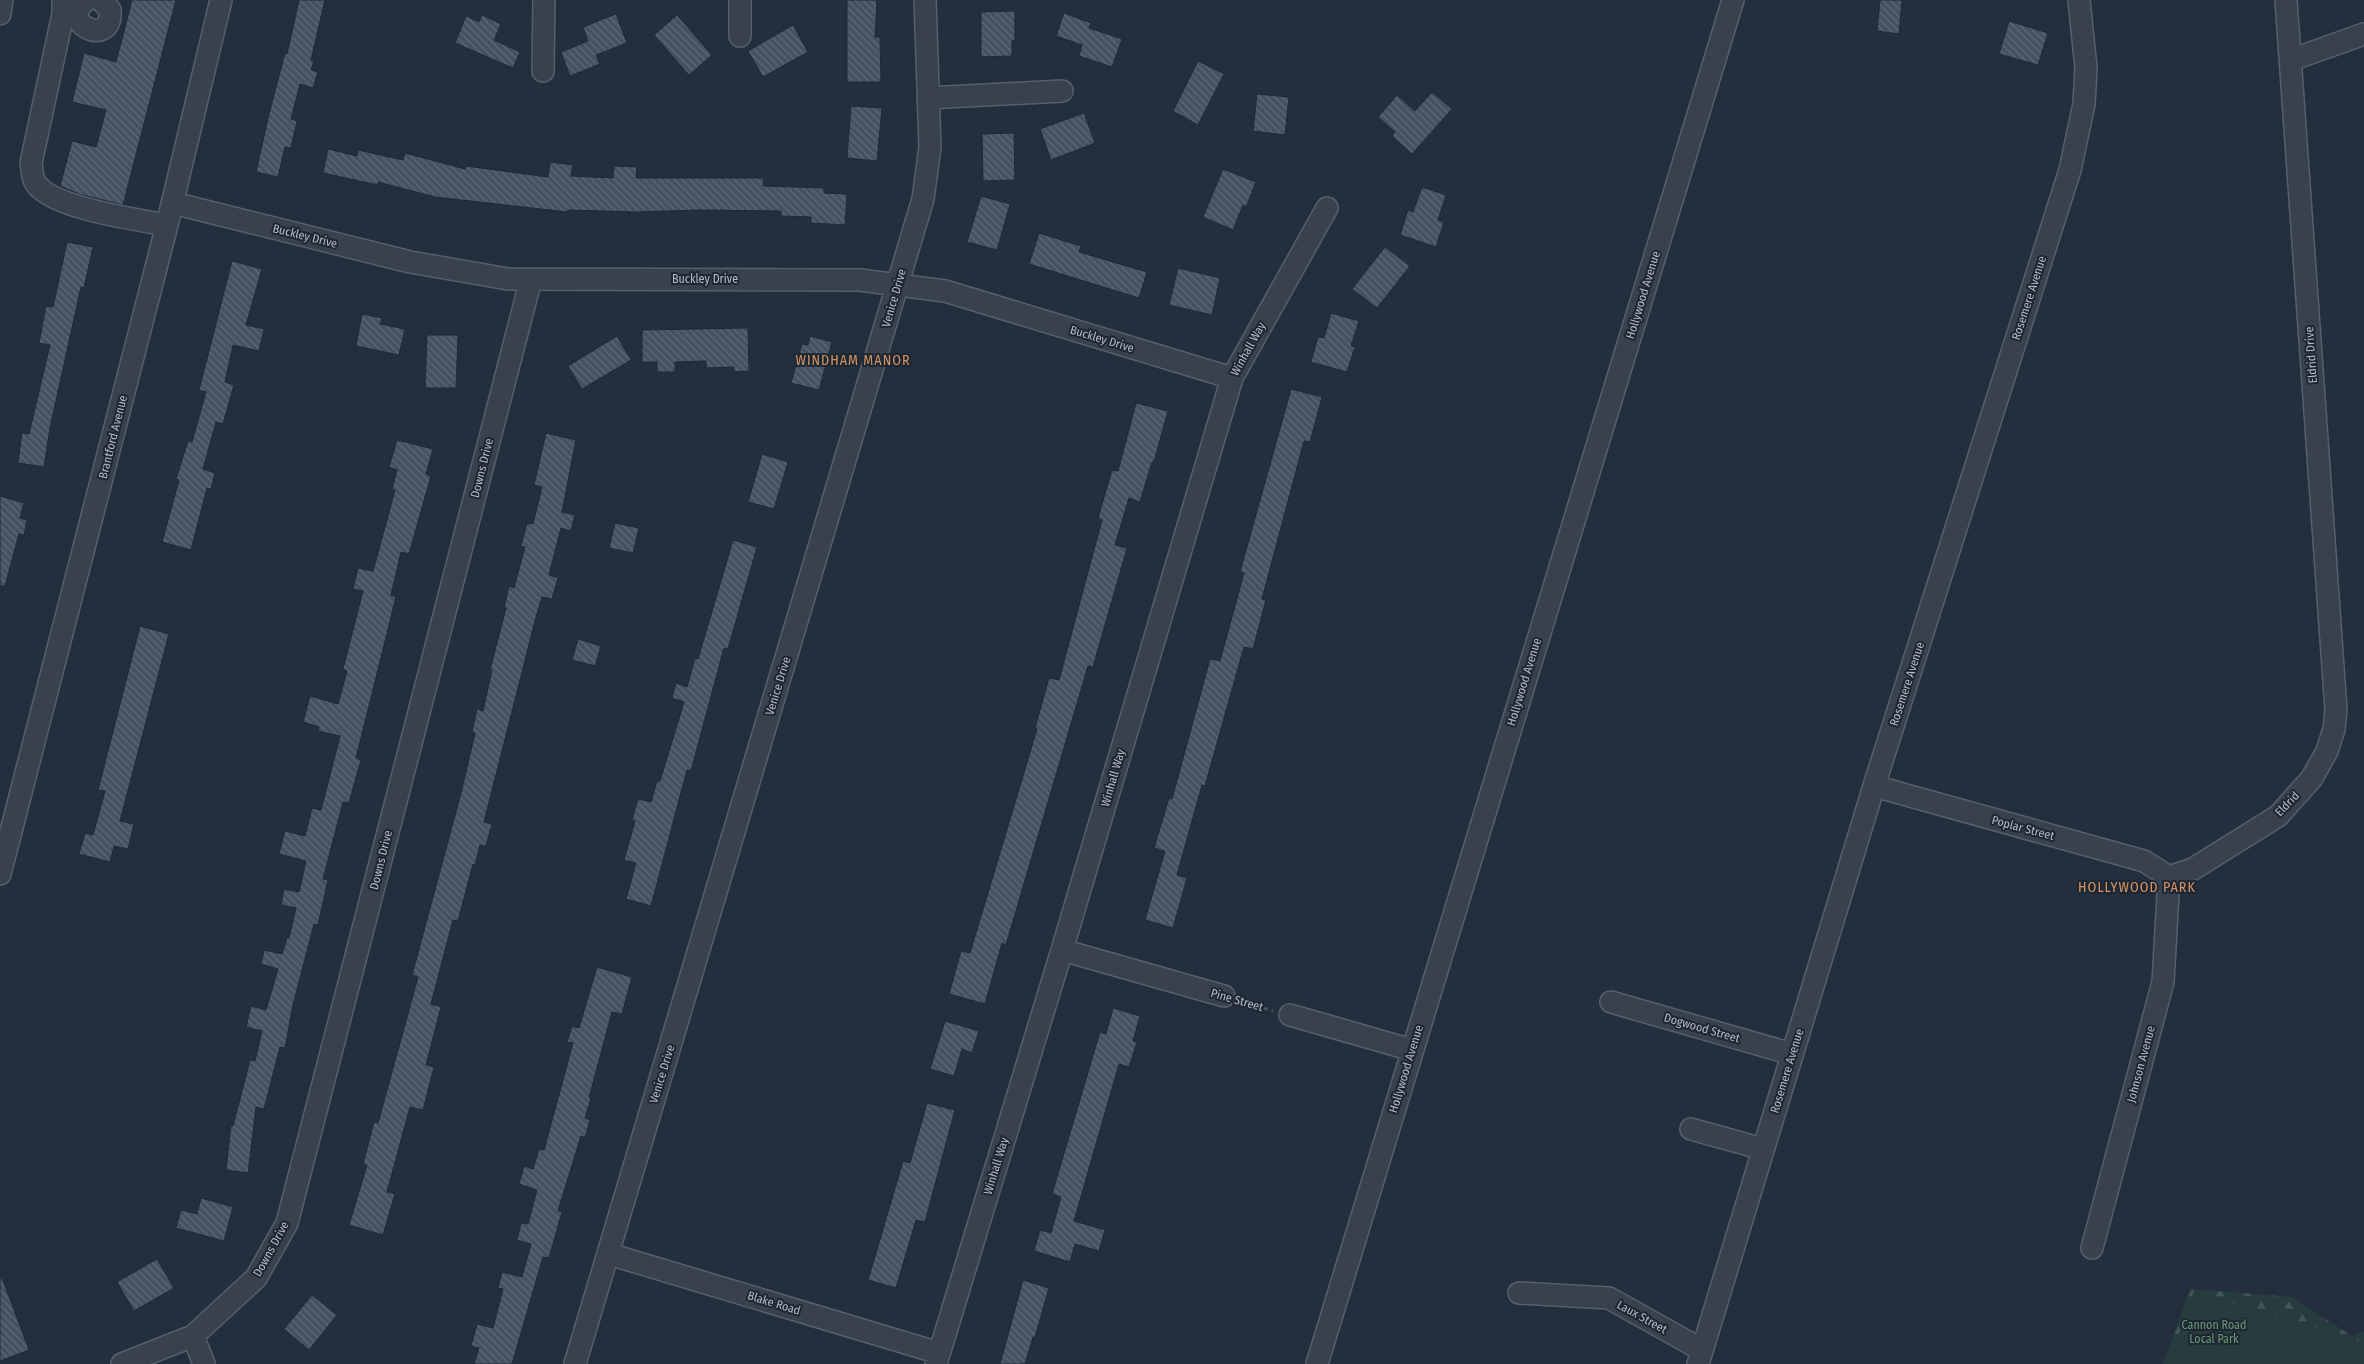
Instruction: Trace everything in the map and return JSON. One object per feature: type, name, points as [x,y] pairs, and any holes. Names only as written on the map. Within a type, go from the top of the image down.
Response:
[{"type":"street","points":[[0,14],[2,0]]},
{"type":"street","points":[[73,5],[80,23],[94,31],[103,28],[110,20],[110,10],[101,0]]},
{"type":"street","name":"Brantford Avenue","points":[[0,874],[173,203],[221,0]]},
{"type":"street","points":[[543,71],[544,0]]},
{"type":"street","points":[[740,0],[740,36]]},
{"type":"street","name":"Venice Drive","points":[[575,1364],[923,199],[930,147],[925,0]]},
{"type":"street","name":"Hollywood Avenue","points":[[1316,1364],[1733,0]]},
{"type":"street","name":"Rosemere Avenue","points":[[1700,1357],[1874,786],[2070,170],[2084,104],[2086,68],[2079,0]]},
{"type":"street","name":"Eldrid Drive","points":[[2286,0],[2336,710]]},
{"type":"street","points":[[73,5],[31,163],[35,182],[46,192],[68,204],[167,226]]},
{"type":"street","points":[[2291,60],[2364,34]]},
{"type":"street","points":[[928,98],[1062,91]]},
{"type":"street","name":"Buckley Drive","points":[[173,203],[410,262],[508,279],[860,280],[945,291],[1232,378]]},
{"type":"street","name":"Winhall Way","points":[[937,1359],[1062,950],[1232,378],[1327,208]]},
{"type":"street","name":"Downs Drive","points":[[122,1364],[193,1336],[256,1278],[287,1223],[531,279]]},
{"type":"street","name":"Eldrid","points":[[2170,877],[2192,869],[2278,816],[2312,778],[2328,751],[2334,729],[2336,710]]},
{"type":"street","name":"Poplar Street","points":[[1874,786],[2144,861],[2170,877]]},
{"type":"street","name":"Johnson Avenue","points":[[2092,1248],[2163,982],[2170,877]]},
{"type":"street","name":"Pine Street","points":[[1062,950],[1224,996]]},
{"type":"street","name":"Dogwood Street","points":[[1611,1002],[1792,1054]]},
{"type":"street","points":[[1290,1015],[1412,1050]]},
{"type":"street","points":[[1691,1129],[1763,1149]]},
{"type":"street","name":"Blake Road","points":[[609,1254],[937,1359]]},
{"type":"street","name":"Laux Street","points":[[1519,1293],[1609,1298],[1700,1357]]},
{"type":"street","points":[[193,1336],[204,1364]]},
{"type":"path","name":"Pine Street","points":[[1224,996],[1290,1015]]},
{"type":"green space","name":"Cannon Road Local Park","points":[[2190,1289],[2292,1297],[2352,1336],[2364,1332],[2364,1364],[2163,1364]]},
{"type":"green space","name":"Cannon Road Local Park","points":[[2194,1291],[2364,1343],[2364,1364],[2168,1364]]},
{"type":"building","points":[[132,0],[176,0],[123,205],[79,194],[60,186],[72,141],[96,147],[106,110],[72,102],[84,53],[116,62]]},
{"type":"building","points":[[299,0],[325,0],[311,60],[314,61],[311,70],[318,72],[313,88],[300,84],[291,119],[297,121],[291,148],[285,147],[278,177],[256,172]]},
{"type":"building","points":[[847,0],[877,0],[875,37],[880,37],[881,82],[847,82]]},
{"type":"building","points":[[1880,0],[1902,0],[1899,34],[1877,31]]},
{"type":"building","points":[[1015,11],[1015,40],[1012,41],[1012,56],[981,57],[981,12]]},
{"type":"building","points":[[1064,13],[1091,23],[1089,28],[1122,39],[1112,67],[1079,56],[1082,45],[1056,36]]},
{"type":"building","points":[[616,14],[627,43],[596,55],[600,64],[570,76],[561,52],[588,41],[583,27]]},
{"type":"building","points":[[482,15],[501,24],[494,40],[520,52],[513,68],[455,43],[466,16],[479,22]]},
{"type":"building","points":[[677,15],[712,55],[689,75],[654,35]]},
{"type":"building","points":[[2009,21],[2048,33],[2038,65],[1999,54]]},
{"type":"building","points":[[793,25],[808,52],[763,77],[748,51]]},
{"type":"building","points":[[1198,61],[1224,74],[1198,125],[1173,111]]},
{"type":"building","points":[[1432,92],[1452,109],[1412,154],[1392,136],[1395,132],[1378,117],[1397,95],[1415,111]]},
{"type":"building","points":[[1257,94],[1289,97],[1285,135],[1253,131]]},
{"type":"building","points":[[851,106],[882,108],[877,161],[847,158]]},
{"type":"building","points":[[1084,113],[1095,143],[1051,160],[1040,129]]},
{"type":"building","points":[[1014,133],[1015,180],[983,181],[982,134]]},
{"type":"building","points":[[328,149],[357,156],[358,150],[403,160],[405,153],[465,169],[466,166],[548,177],[550,162],[573,165],[571,176],[613,178],[614,166],[637,167],[636,178],[764,178],[763,186],[824,188],[824,193],[847,194],[845,225],[811,223],[811,217],[781,216],[781,211],[701,210],[635,212],[568,210],[567,212],[435,197],[378,182],[378,185],[323,173]]},
{"type":"building","points":[[1223,169],[1256,182],[1246,207],[1243,205],[1233,230],[1203,217]]},
{"type":"building","points":[[1422,187],[1446,195],[1438,220],[1444,222],[1436,247],[1400,235],[1408,210],[1413,212]]},
{"type":"building","points":[[981,196],[1010,204],[997,250],[967,242]]},
{"type":"building","points":[[1039,233],[1081,246],[1079,252],[1147,272],[1139,298],[1029,264]]},
{"type":"building","points":[[67,242],[93,247],[84,288],[81,287],[50,428],[44,467],[18,463],[22,433],[29,434],[50,345],[39,343],[46,306],[53,307]]},
{"type":"building","points":[[1385,247],[1410,266],[1377,308],[1352,289]]},
{"type":"building","points":[[232,261],[262,269],[246,325],[264,329],[259,351],[233,345],[225,382],[234,385],[223,424],[216,422],[203,469],[215,473],[211,489],[207,488],[191,550],[162,542],[179,480],[176,479],[188,441],[192,442],[206,392],[199,390]]},
{"type":"building","points":[[1178,268],[1220,278],[1212,315],[1169,305]]},
{"type":"building","points":[[1331,313],[1359,321],[1351,346],[1355,347],[1347,372],[1311,362],[1318,337],[1324,338]]},
{"type":"building","points":[[362,314],[382,318],[380,324],[405,329],[399,355],[356,346]]},
{"type":"building","points":[[748,328],[749,371],[734,372],[734,367],[706,368],[706,361],[675,362],[675,372],[657,372],[657,362],[642,362],[642,330]]},
{"type":"building","points":[[427,335],[458,335],[456,388],[425,388]]},
{"type":"building","points":[[617,336],[631,360],[582,389],[568,366]]},
{"type":"building","points":[[810,336],[832,342],[819,390],[791,383],[802,344],[808,345]]},
{"type":"building","points":[[1291,389],[1322,397],[1310,442],[1304,441],[1262,599],[1266,600],[1253,649],[1244,647],[1205,786],[1202,785],[1177,875],[1187,878],[1173,928],[1145,920],[1165,851],[1154,848],[1169,798],[1172,799],[1210,659],[1220,661],[1244,573],[1240,572]]},
{"type":"building","points":[[1136,403],[1168,411],[1154,462],[1152,462],[1140,502],[1129,498],[1115,545],[1127,548],[1093,667],[1088,666],[1006,945],[1002,943],[985,1004],[949,994],[961,951],[970,953],[1037,729],[1035,728],[1049,678],[1059,680],[1102,520],[1098,518],[1112,470],[1118,471]]},
{"type":"building","points":[[546,433],[576,440],[562,512],[575,515],[571,531],[561,528],[549,575],[558,578],[552,599],[542,597],[536,617],[484,822],[492,824],[486,846],[480,845],[458,921],[453,920],[431,1004],[441,1007],[426,1065],[434,1067],[423,1110],[410,1107],[387,1192],[395,1194],[383,1235],[349,1225],[367,1165],[363,1164],[374,1122],[378,1123],[418,977],[412,975],[461,793],[475,733],[472,732],[477,709],[483,711],[492,670],[490,670],[506,608],[504,608],[509,586],[514,588],[525,547],[521,546],[527,523],[533,524],[542,487],[534,485]]},
{"type":"building","points":[[397,440],[433,449],[426,474],[431,476],[409,554],[401,552],[391,595],[396,597],[356,758],[361,760],[349,803],[343,802],[323,879],[328,880],[318,925],[314,924],[293,1005],[285,1048],[280,1047],[264,1109],[256,1107],[248,1173],[226,1170],[231,1125],[233,1126],[250,1060],[255,1061],[262,1031],[246,1027],[251,1006],[266,1010],[278,969],[261,964],[264,950],[282,954],[287,938],[289,938],[296,908],[281,905],[284,889],[299,892],[306,861],[279,854],[285,831],[305,836],[312,808],[321,810],[340,736],[318,731],[319,727],[303,722],[310,696],[338,704],[347,671],[343,669],[363,591],[353,589],[358,568],[373,571],[395,490],[392,489],[397,470],[389,467]]},
{"type":"building","points":[[762,454],[788,462],[774,509],[748,502]]},
{"type":"building","points":[[0,496],[24,503],[20,518],[27,520],[24,535],[19,534],[5,586],[0,586]]},
{"type":"building","points":[[615,523],[639,528],[633,553],[609,548]]},
{"type":"building","points":[[733,540],[757,547],[728,649],[724,648],[691,771],[687,770],[651,906],[626,899],[636,863],[624,860],[635,821],[632,820],[638,799],[651,802],[657,781],[660,781],[684,702],[672,698],[676,683],[687,687],[695,658],[698,659]]},
{"type":"building","points":[[140,626],[169,634],[120,821],[134,824],[128,849],[114,846],[110,862],[79,854],[85,833],[93,835],[105,791],[98,790]]},
{"type":"building","points":[[578,639],[601,646],[595,666],[572,660]]},
{"type":"building","points":[[597,967],[632,977],[622,1014],[612,1012],[589,1098],[591,1098],[585,1118],[590,1120],[585,1138],[581,1136],[558,1211],[562,1212],[549,1258],[543,1257],[512,1364],[474,1364],[479,1348],[471,1346],[477,1324],[493,1328],[503,1289],[498,1288],[502,1272],[522,1277],[531,1244],[517,1240],[521,1223],[528,1224],[537,1190],[519,1184],[524,1166],[533,1169],[539,1149],[544,1150],[573,1043],[567,1042],[572,1026],[579,1028]]},
{"type":"building","points":[[1113,1008],[1140,1016],[1133,1041],[1137,1042],[1129,1067],[1119,1064],[1074,1221],[1105,1230],[1099,1251],[1075,1244],[1070,1262],[1034,1251],[1040,1230],[1051,1233],[1061,1197],[1052,1194],[1100,1032],[1106,1034]]},
{"type":"building","points":[[945,1021],[979,1031],[972,1053],[962,1049],[954,1076],[930,1069]]},
{"type":"building","points":[[927,1103],[955,1110],[925,1222],[916,1220],[896,1288],[868,1280],[903,1161],[910,1163]]},
{"type":"building","points":[[201,1198],[233,1207],[224,1241],[176,1228],[181,1210],[197,1214]]},
{"type":"building","points":[[157,1259],[174,1288],[134,1311],[117,1282]]},
{"type":"building","points":[[0,1278],[2,1278],[29,1350],[0,1361]]},
{"type":"building","points":[[1023,1280],[1049,1288],[1025,1364],[1000,1364]]},
{"type":"building","points":[[312,1295],[337,1315],[309,1350],[284,1329]]},
{"type":"district","name":"WINDHAM MANOR","points":[[853,360]]},
{"type":"district","name":"HOLLYWOOD PARK","points":[[2137,887]]}]
